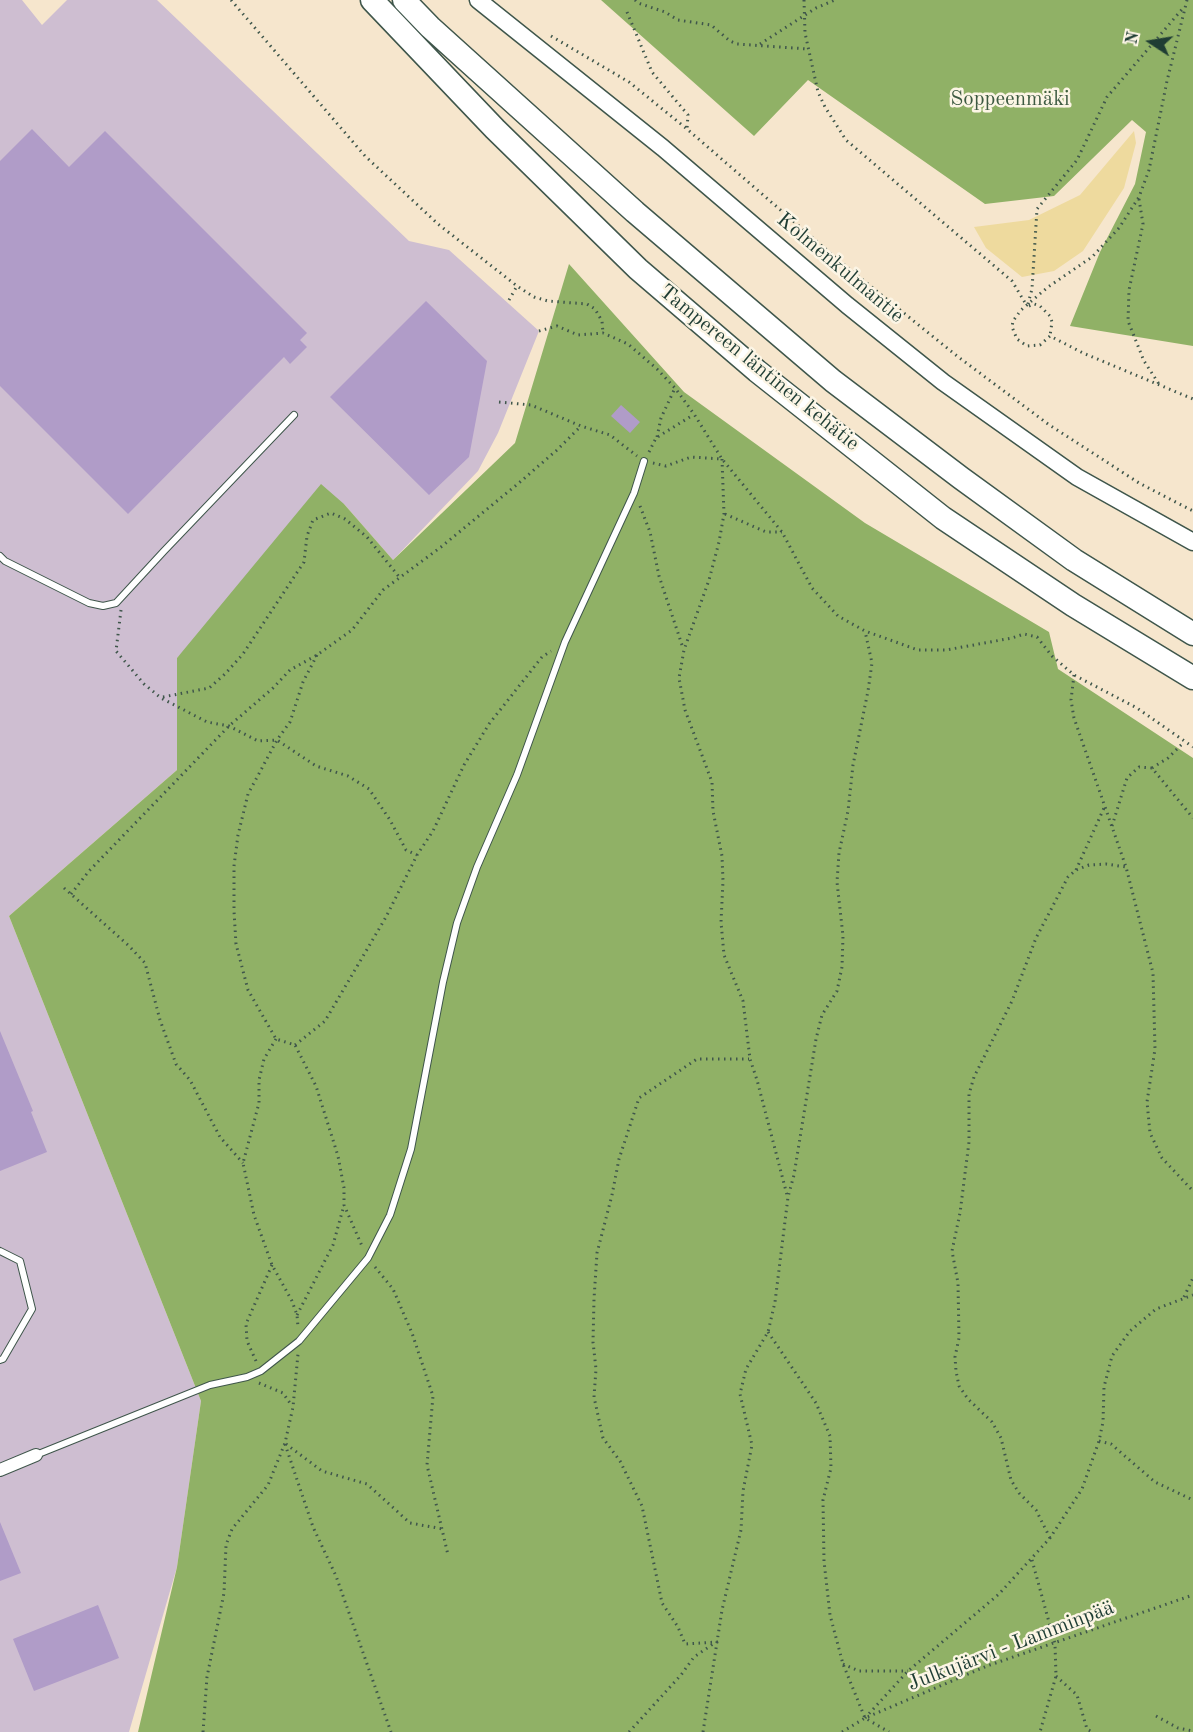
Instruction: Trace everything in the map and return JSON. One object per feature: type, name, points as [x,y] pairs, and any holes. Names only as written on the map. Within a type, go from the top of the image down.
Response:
[{"type":"highway","name":"Tampereen läntinen kehätie","points":[[372,0],[495,129],[638,268],[757,371],[943,518],[1073,605],[1193,678]]},
{"type":"highway","name":"Tampereen läntinen kehätie","points":[[404,0],[430,27],[635,212],[833,381],[1074,560],[1193,634]]},
{"type":"street","name":"Kolmenkulmantie","points":[[478,0],[663,148],[847,305],[943,382],[1077,477],[1193,542]]},
{"type":"street","points":[[0,1470],[36,1455]]},
{"type":"lane","points":[[0,556],[5,561],[89,603],[103,606],[116,603],[294,415]]},
{"type":"lane","points":[[36,1455],[210,1384],[247,1377],[261,1371],[299,1341],[368,1258],[390,1215],[411,1149],[443,982],[457,923],[477,867],[517,775],[565,642],[634,493],[644,461]]},
{"type":"lane","points":[[0,1251],[20,1261],[32,1309],[3,1359],[0,1360]]},
{"type":"path","points":[[231,0],[364,156],[438,224],[534,297],[548,301],[587,304],[595,309],[602,321],[603,333]]},
{"type":"path","points":[[635,0],[678,20],[711,25],[737,44],[808,49]]},
{"type":"path","points":[[804,0],[808,49],[818,92],[846,140],[1012,281],[1028,306]]},
{"type":"path","points":[[760,44],[816,8],[835,0]]},
{"type":"path","points":[[1028,306],[1034,304],[1040,306],[1050,316],[1052,322],[1050,336],[1034,347],[1027,346],[1017,339],[1012,327],[1016,315],[1048,287],[1092,257],[1119,228],[1139,198],[1149,170],[1186,2]]},
{"type":"path","points":[[1028,306],[1032,289],[1037,209],[1077,160],[1107,97],[1186,2]]},
{"type":"path","points":[[627,12],[652,72],[688,115],[687,129]]},
{"type":"path","points":[[551,36],[629,82],[837,259],[966,363],[1048,424],[1139,483],[1193,511]]},
{"type":"path","points":[[1139,198],[1143,224],[1129,290],[1128,321],[1144,361],[1160,385]]},
{"type":"path","points":[[509,300],[517,286]]},
{"type":"path","points":[[539,331],[557,326],[578,335],[603,333],[628,344],[657,369],[675,388],[694,414],[722,459],[782,532],[812,588],[838,616],[865,631],[918,650],[946,650],[1024,634],[1038,637],[1052,656],[1074,675],[1137,708],[1193,747]]},
{"type":"path","points":[[1050,336],[1083,353],[1193,399]]},
{"type":"path","points":[[644,461],[656,438],[661,418],[675,388]]},
{"type":"path","points":[[499,402],[531,405],[581,426],[610,435],[644,461],[666,466],[691,457],[722,459]]},
{"type":"path","points":[[656,438],[694,414]]},
{"type":"path","points":[[71,894],[89,871],[229,726],[290,670],[317,656],[352,630],[383,590],[520,482],[581,426]]},
{"type":"path","points":[[722,459],[724,514],[709,580],[684,650],[679,678],[685,710],[712,782],[713,811],[722,856],[721,922],[724,955],[743,1001],[750,1059],[788,1197]]},
{"type":"path","points":[[634,493],[650,532],[659,576],[684,650]]},
{"type":"path","points":[[161,698],[208,688],[225,674],[243,654],[304,562],[307,536],[313,520],[331,513],[345,519],[367,537],[400,578]]},
{"type":"path","points":[[724,514],[766,532],[782,532]]},
{"type":"path","points":[[121,598],[116,651],[144,684],[161,698],[207,722],[229,726],[258,741],[277,740],[316,766],[348,776],[369,789],[390,820],[406,850],[417,855]]},
{"type":"path","points":[[703,1732],[722,1610],[741,1530],[743,1491],[752,1445],[740,1394],[747,1369],[768,1332],[775,1302],[788,1197],[794,1175],[816,1039],[822,1015],[837,991],[842,967],[843,936],[837,882],[839,853],[848,811],[853,765],[872,663],[865,631]]},
{"type":"path","points":[[295,1045],[325,1021],[387,917],[464,765],[489,724],[542,657],[565,642]]},
{"type":"path","points":[[297,1315],[333,1245],[344,1205],[344,1188],[329,1122],[316,1086],[295,1045],[276,1039],[248,990],[236,944],[234,866],[238,835],[248,794],[277,740],[290,722],[303,682],[317,656]]},
{"type":"path","points":[[1074,675],[1071,700],[1074,718],[1126,867],[1153,973],[1155,1049],[1147,1102],[1150,1132],[1162,1158],[1193,1191]]},
{"type":"path","points":[[1112,828],[1127,778],[1138,767],[1152,768],[1168,758],[1184,742]]},
{"type":"path","points":[[1152,768],[1193,818]]},
{"type":"path","points":[[1050,1538],[1035,1510],[1018,1493],[1011,1480],[1001,1438],[992,1422],[968,1399],[959,1386],[956,1357],[958,1283],[952,1251],[960,1213],[969,1142],[969,1094],[974,1077],[1012,1001],[1036,938],[1068,878],[1076,870],[1104,807]]},
{"type":"path","points":[[1076,870],[1089,865],[1106,864],[1126,867]]},
{"type":"path","points":[[64,888],[145,963],[153,996],[176,1064],[190,1080],[220,1137],[243,1163]]},
{"type":"path","points":[[203,1732],[207,1677],[224,1593],[225,1545],[232,1529],[268,1485],[285,1443],[293,1407],[299,1341],[297,1315],[272,1265],[254,1215],[243,1163],[259,1103],[259,1080],[264,1059],[276,1039]]},
{"type":"path","points":[[718,1642],[686,1644],[662,1603],[642,1506],[620,1461],[603,1438],[596,1407],[594,1397],[596,1369],[593,1342],[594,1299],[597,1253],[619,1159],[639,1098],[697,1059],[750,1059]]},
{"type":"path","points":[[344,1205],[368,1258],[393,1290],[412,1333],[432,1396],[427,1465],[448,1555]]},
{"type":"path","points":[[261,1371],[247,1341],[246,1324],[272,1265]]},
{"type":"path","points":[[1184,1297],[1193,1278]]},
{"type":"path","points":[[865,1718],[908,1671],[999,1594],[1050,1538],[1082,1489],[1099,1441],[1103,1422],[1104,1387],[1112,1356],[1130,1331],[1155,1309],[1193,1295]]},
{"type":"path","points":[[768,1332],[816,1403],[830,1436],[831,1468],[823,1500],[824,1561],[830,1615],[843,1664],[865,1718],[889,1732]]},
{"type":"path","points":[[247,1377],[283,1393],[293,1407]]},
{"type":"path","points":[[1099,1441],[1111,1444],[1155,1482],[1193,1500]]},
{"type":"path","points":[[285,1443],[322,1471],[367,1484],[410,1523],[443,1529]]},
{"type":"path","points":[[285,1443],[313,1527],[336,1576],[391,1732]]},
{"type":"path","points":[[1032,1559],[1055,1644],[1056,1676],[1040,1732]]},
{"type":"path","name":"Julkujärvi - Lamminpää","points":[[842,1732],[865,1718],[987,1666],[1193,1595]]},
{"type":"path","points":[[628,1732],[681,1675],[694,1657],[718,1642]]},
{"type":"path","points":[[843,1664],[859,1671],[908,1671]]},
{"type":"path","points":[[1056,1676],[1077,1695],[1087,1729],[1092,1732]]},
{"type":"path","points":[[1156,1716],[1178,1728],[1193,1731]]},
{"type":"shaded area","points":[[0,0],[22,0],[42,25],[67,0],[157,0],[409,241],[449,250],[539,331],[498,433],[478,471],[393,560],[344,504],[177,658],[177,770],[9,916],[201,1401],[177,1567],[129,1732],[0,1732]]},
{"type":"green space","name":"Soppeenmäki","points":[[601,0],[1193,0],[1193,346],[1070,326],[1100,252],[1135,184],[1146,132],[1132,120],[1054,196],[985,204],[808,80],[754,136]]},
{"type":"green space","points":[[569,264],[684,392],[865,523],[1049,632],[1058,669],[1193,758],[1193,1732],[138,1732],[177,1567],[201,1401],[9,916],[177,770],[177,658],[321,484],[344,504],[393,560],[515,443]]},
{"type":"sand","points":[[1134,131],[1136,143],[1124,188],[1083,251],[1054,271],[1022,277],[986,248],[974,227],[1029,220],[1080,195]]},
{"type":"building","points":[[32,129],[69,167],[105,131],[307,333],[300,340],[307,347],[290,364],[284,357],[128,514],[0,386],[0,161]]},
{"type":"building","points":[[426,301],[487,361],[469,457],[429,495],[330,397]]},
{"type":"building","points":[[621,405],[640,422],[630,433],[611,416]]},
{"type":"building","points":[[0,1031],[47,1152],[0,1171]]},
{"type":"building","points":[[0,1522],[21,1573],[0,1581]]},
{"type":"building","points":[[98,1605],[119,1658],[34,1691],[13,1639]]}]
